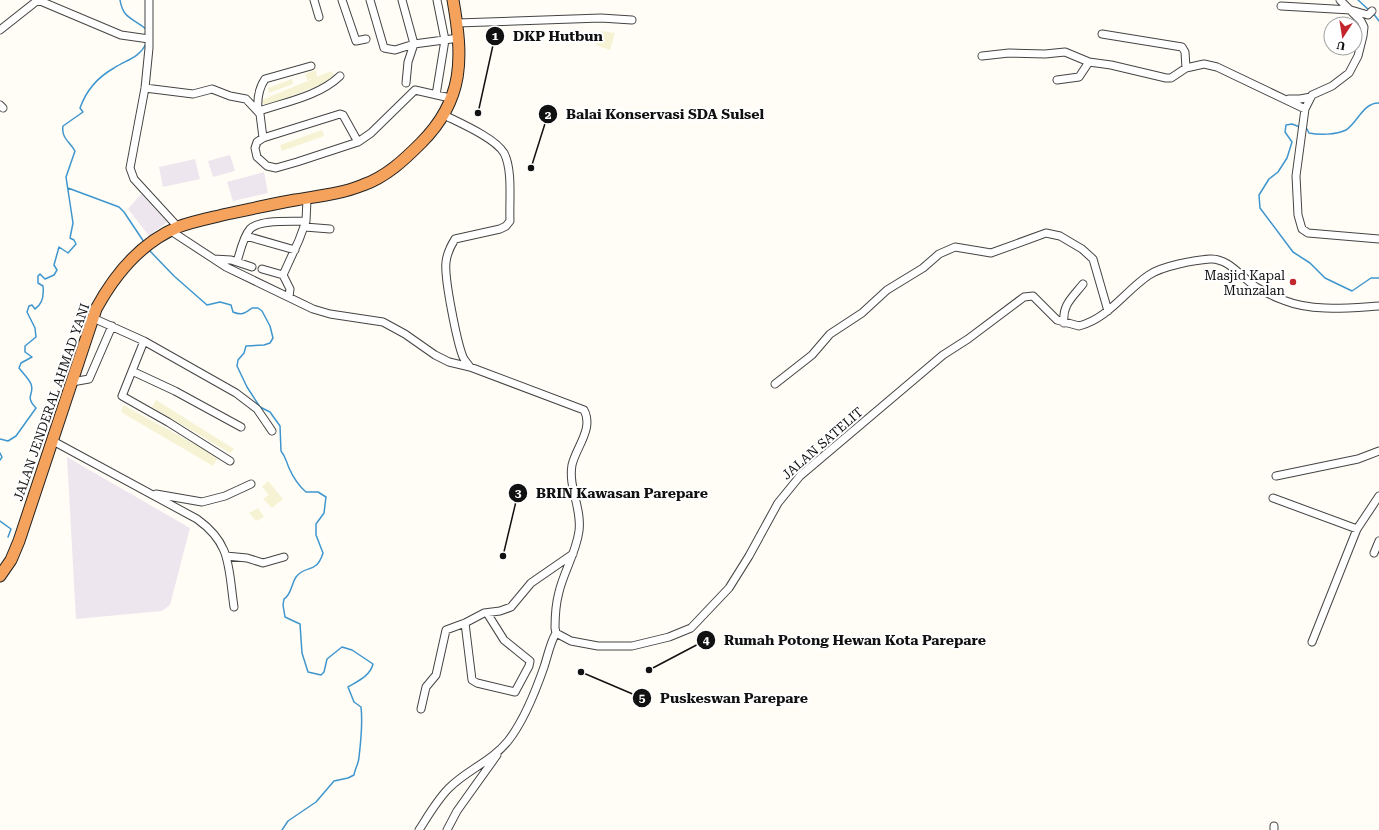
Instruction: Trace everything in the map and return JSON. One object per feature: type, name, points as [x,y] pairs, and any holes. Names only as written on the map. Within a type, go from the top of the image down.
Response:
[{"type":"highway","name":"JALAN JENDERAL AHMAD YANI","points":[[0,576],[11,560],[19,541],[93,318],[108,288],[130,260],[147,245],[175,229],[202,220],[340,192],[364,185],[390,172],[406,159],[431,133],[444,116],[458,69],[460,55],[453,0]]},
{"type":"street","points":[[0,30],[38,0],[121,34],[149,39]]},
{"type":"street","points":[[149,0],[149,39],[145,88],[132,158],[131,173],[175,229],[212,259],[289,297],[330,314],[383,322],[405,334],[435,356],[449,362],[470,367],[582,408],[585,412],[587,427],[574,456],[572,471],[572,484],[579,511],[579,529],[573,554],[559,591],[555,621],[556,633],[551,641],[541,675],[520,722],[457,811],[447,830]]},
{"type":"street","points":[[314,0],[319,17]]},
{"type":"street","points":[[342,0],[356,41],[366,39]]},
{"type":"street","points":[[370,0],[384,48],[395,50],[414,44],[459,38]]},
{"type":"street","points":[[402,0],[414,44],[408,62],[406,83]]},
{"type":"street","points":[[436,94],[445,40],[437,0]]},
{"type":"street","points":[[1286,99],[1311,97],[1342,79],[1349,73],[1358,56],[1364,27],[1359,17],[1340,0]]},
{"type":"street","points":[[1281,6],[1351,10],[1370,13]]},
{"type":"street","points":[[457,23],[601,18],[632,20]]},
{"type":"street","points":[[1102,34],[1182,47],[1185,52],[1186,68]]},
{"type":"street","points":[[982,56],[1009,53],[1045,54],[1065,52],[1089,62],[1111,65],[1166,78],[1171,78],[1186,68],[1204,64],[1217,67],[1305,109]]},
{"type":"street","points":[[1057,80],[1079,77],[1089,62]]},
{"type":"street","points":[[263,138],[262,120],[257,100],[262,85],[266,79],[311,66]]},
{"type":"street","points":[[259,111],[320,90],[331,84],[340,76]]},
{"type":"street","points":[[145,88],[193,94],[212,89],[217,90],[230,96],[246,99],[259,111]]},
{"type":"street","points":[[358,142],[343,115],[340,114],[263,138],[255,146],[257,157],[267,166],[276,168],[358,142],[371,133],[412,91],[420,90],[450,98]]},
{"type":"street","points":[[1311,97],[1305,109],[1296,176],[1298,215],[1302,229],[1315,234],[1379,239]]},
{"type":"street","points":[[444,116],[480,133],[503,153],[508,168],[510,221],[506,226],[500,229],[456,239],[448,250],[446,264],[451,302],[459,344],[464,358],[470,367]]},
{"type":"street","points":[[283,275],[305,224],[307,199]]},
{"type":"street","points":[[237,262],[246,236],[252,228],[262,223],[305,224],[330,229]]},
{"type":"street","points":[[775,384],[812,354],[830,334],[862,313],[887,290],[923,268],[939,254],[955,247],[990,253],[1046,233],[1060,236],[1082,249],[1093,259],[1108,311]]},
{"type":"street","points":[[246,236],[295,250]]},
{"type":"street","points":[[212,259],[226,259],[252,267]]},
{"type":"street","points":[[1083,284],[1066,305],[1063,312],[1064,323],[1073,326],[1084,324],[1108,311],[1138,284],[1159,269],[1210,259],[1223,262],[1255,286],[1267,293],[1294,304],[1336,309],[1379,306]]},
{"type":"street","points":[[262,269],[283,275],[290,289],[289,297]]},
{"type":"street","name":"JALAN SATELIT","points":[[556,633],[572,641],[598,646],[632,646],[669,637],[691,628],[729,588],[749,556],[778,503],[800,476],[937,359],[968,340],[1028,295],[1033,296],[1057,320],[1064,323]]},
{"type":"street","points":[[93,318],[144,341],[236,393],[257,409],[272,430]]},
{"type":"street","points":[[72,382],[89,379],[112,326]]},
{"type":"street","points":[[144,341],[122,396],[168,422],[230,461]]},
{"type":"street","points":[[132,371],[175,391],[241,427]]},
{"type":"street","points":[[53,440],[151,493],[208,527],[222,543],[226,556],[234,607]]},
{"type":"street","points":[[1276,476],[1358,459],[1379,451]]},
{"type":"street","points":[[151,493],[202,502],[225,496],[251,484]]},
{"type":"street","points":[[1312,642],[1357,529],[1379,496]]},
{"type":"street","points":[[1273,498],[1357,529]]},
{"type":"street","points":[[1374,553],[1379,541]]},
{"type":"street","points":[[420,709],[426,687],[436,675],[444,633],[448,629],[487,613],[512,607],[531,583],[573,554]]},
{"type":"street","points":[[226,556],[247,558],[263,563],[284,557]]},
{"type":"street","points":[[465,623],[472,680],[477,683],[515,692],[529,666],[530,661],[504,640],[487,613]]},
{"type":"street","points":[[419,830],[449,788],[484,761],[498,753]]},
{"type":"shaded area","points":[[601,31],[615,33],[610,50],[596,45]]},
{"type":"shaded area","points":[[316,70],[317,77],[331,71],[334,75],[326,83],[264,106],[262,100],[312,79],[307,80],[305,74]]},
{"type":"shaded area","points":[[292,79],[293,84],[269,93],[268,88]]},
{"type":"shaded area","points":[[322,130],[324,136],[282,151],[280,145]]},
{"type":"shaded area","points":[[230,155],[235,171],[213,177],[208,161]]},
{"type":"shaded area","points":[[195,159],[200,179],[163,187],[159,167]]},
{"type":"shaded area","points":[[264,172],[268,193],[233,201],[227,182]]},
{"type":"shaded area","points":[[141,194],[167,222],[149,236],[128,209]]},
{"type":"shaded area","points":[[156,400],[234,449],[230,453],[152,407]]},
{"type":"shaded area","points":[[123,405],[218,457],[213,466],[121,412]]},
{"type":"shaded area","points":[[67,457],[190,528],[170,605],[162,611],[76,619]]},
{"type":"shaded area","points":[[268,481],[283,499],[272,508],[263,499],[269,495],[262,487]]},
{"type":"shaded area","points":[[258,508],[264,517],[256,521],[249,513]]},
{"type":"waterway","points":[[120,0],[121,6],[126,15],[146,29]]},
{"type":"waterway","points":[[1358,0],[1370,11]]},
{"type":"waterway","points":[[1373,13],[1379,21]]},
{"type":"waterway","points":[[0,439],[8,441],[16,436],[36,408],[30,398],[32,390],[31,384],[19,368],[21,363],[32,357],[25,352],[25,346],[36,337],[35,328],[27,312],[29,306],[32,305],[35,309],[38,307],[42,299],[43,286],[38,283],[38,276],[40,274],[45,279],[54,275],[57,270],[54,265],[59,247],[68,253],[76,244],[74,240],[70,238],[73,223],[66,177],[75,151],[63,134],[63,126],[83,112],[80,108],[89,90],[98,80],[119,65],[136,56],[146,44]]},
{"type":"waterway","points":[[1304,128],[1307,129],[1309,133],[1313,134],[1342,132],[1350,127],[1365,109],[1379,103]]},
{"type":"waterway","points":[[1300,127],[1292,124],[1286,125],[1285,132],[1292,142],[1287,158],[1278,172],[1269,179],[1259,195],[1260,208],[1293,252],[1310,263],[1325,278],[1352,291],[1371,278],[1379,278]]},
{"type":"waterway","points":[[68,188],[119,207],[144,242]]},
{"type":"waterway","points":[[149,250],[174,276],[207,305],[220,302],[231,305],[233,312],[239,314],[245,313],[252,308],[258,308],[262,311],[270,326],[273,338],[270,343],[264,345],[246,346],[244,353],[238,360],[237,366],[247,387],[260,407],[270,412],[280,426],[281,451],[296,481],[306,492],[318,492],[326,497],[324,513],[316,524],[316,535],[323,553],[320,560],[314,567],[303,571],[294,580],[289,594],[284,599],[283,605],[285,617],[300,624],[302,653],[308,672],[321,675],[324,672],[327,659],[342,647],[352,650],[373,664],[366,675],[348,687],[354,702],[361,707],[362,713],[362,732],[359,759],[354,775],[334,781],[316,802],[288,821],[282,830]]},
{"type":"waterway","points":[[0,453],[2,457],[0,460]]},
{"type":"waterway","points":[[0,521],[11,529],[8,537]]},
{"type":"place","name":"DKP Hutbun","points":[[478,113]]},
{"type":"place","name":"Balai Konservasi SDA Sulsel","points":[[531,168]]},
{"type":"place","name":"Masjid Kapal Munzalan","points":[[1293,282]]},
{"type":"place","name":"BRIN Kawasan Parepare","points":[[503,556]]},
{"type":"place","name":"Rumah Potong Hewan Kota Parepare","points":[[649,670]]},
{"type":"place","name":"Puskeswan Parepare","points":[[581,672]]}]
